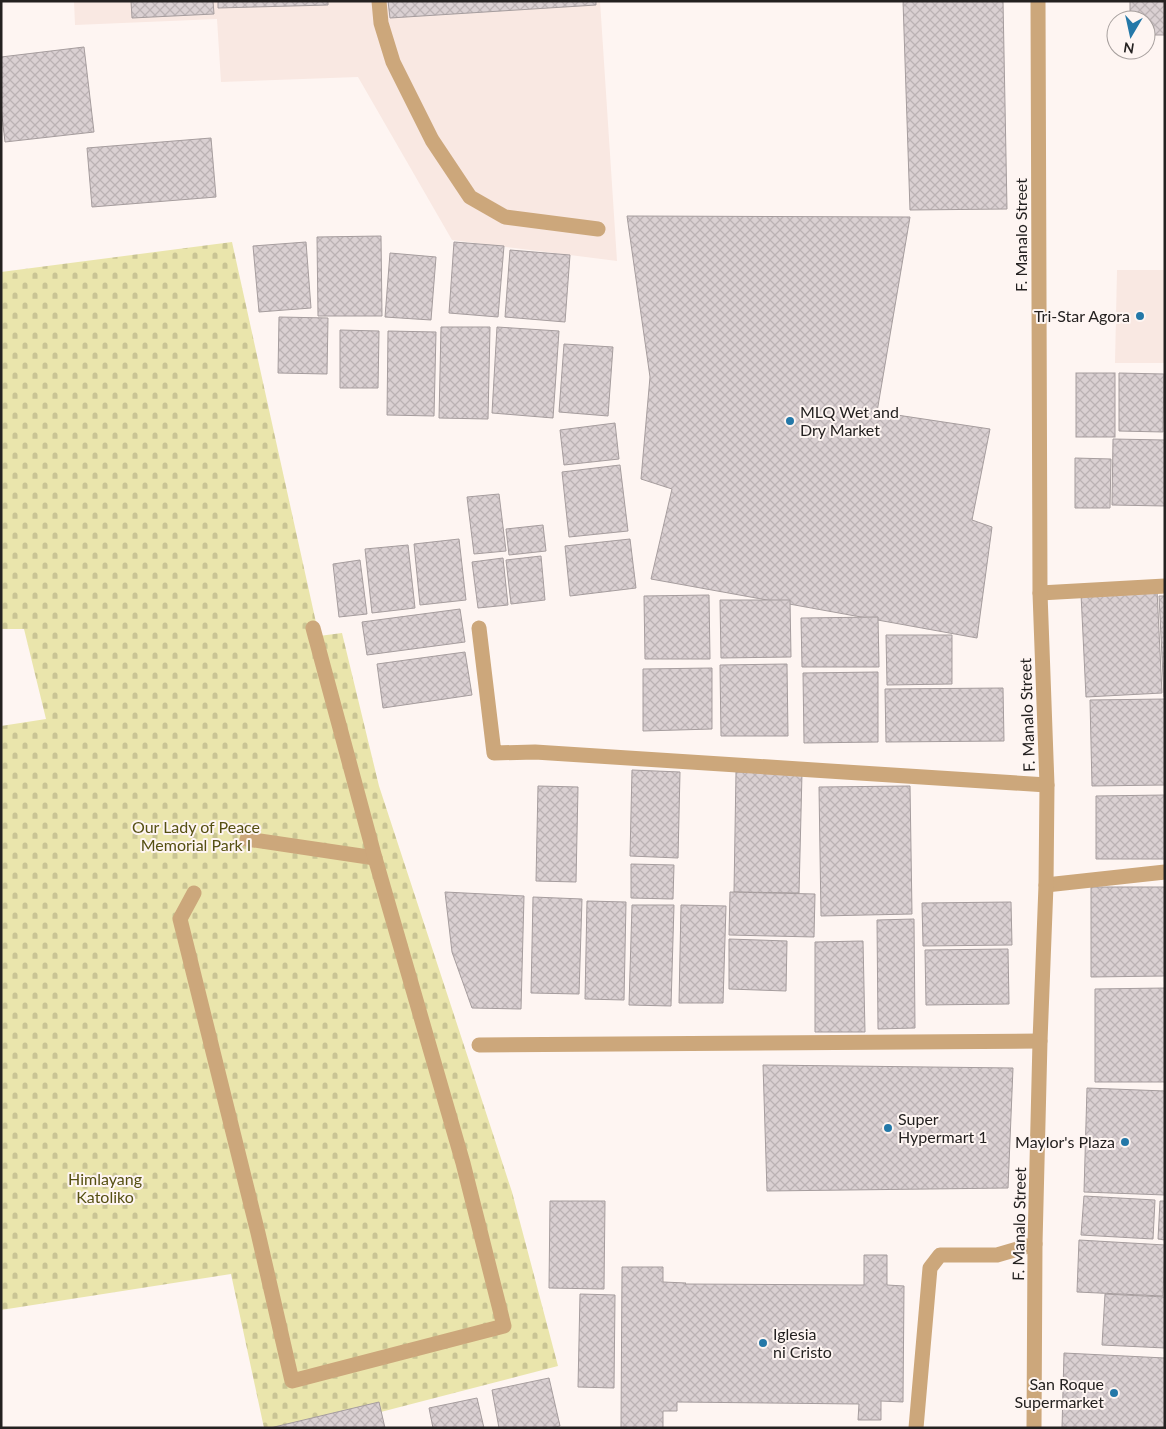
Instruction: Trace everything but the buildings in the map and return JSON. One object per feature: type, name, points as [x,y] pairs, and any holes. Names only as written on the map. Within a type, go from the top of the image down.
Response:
[{"type":"street","points":[[379,1],[381,23],[393,62],[432,140],[470,197],[505,218],[598,229]]},
{"type":"street","name":"F. Manalo Street","points":[[1034,1428],[1035,1244],[1046,885],[1047,785],[1040,594],[1038,1]]},
{"type":"street","points":[[1040,594],[1165,586]]},
{"type":"street","points":[[194,893],[180,919],[258,1233],[292,1380],[504,1326],[463,1163],[375,858],[313,628]]},
{"type":"street","points":[[479,628],[494,753],[535,752],[1047,785]]},
{"type":"street","points":[[247,839],[375,858]]},
{"type":"street","points":[[1046,885],[1165,872]]},
{"type":"street","points":[[479,1045],[1040,1041]]},
{"type":"street","points":[[916,1428],[930,1268],[940,1256],[997,1255],[1035,1244]]},
{"type":"shaded area","points":[[74,1],[600,1],[617,261],[452,240],[358,77],[221,82],[217,19],[75,25]]},
{"type":"shaded area","name":"Tri-Star Agora","points":[[1117,270],[1165,270],[1165,363],[1115,363]]},
{"type":"green space","name":"Our Lady of Peace Memorial Park I","points":[[232,242],[319,636],[342,633],[379,786],[512,1192],[558,1366],[319,1428],[264,1428],[231,1274],[1,1310],[1,726],[46,719],[24,629],[1,629],[1,272]]},
{"type":"place","name":"Tri-Star Agora","points":[[1140,316]]},
{"type":"place","name":"MLQ Wet and Dry Market","points":[[790,421]]},
{"type":"place","name":"Super Hypermart 1","points":[[888,1128]]},
{"type":"place","name":"Maylor's Plaza","points":[[1125,1142]]},
{"type":"place","name":"Iglesia ni Cristo","points":[[763,1343]]},
{"type":"place","name":"San Roque Supermarket","points":[[1114,1393]]},
{"type":"park label","name":"Himlayang Katoliko","points":[[105,1188]]}]
